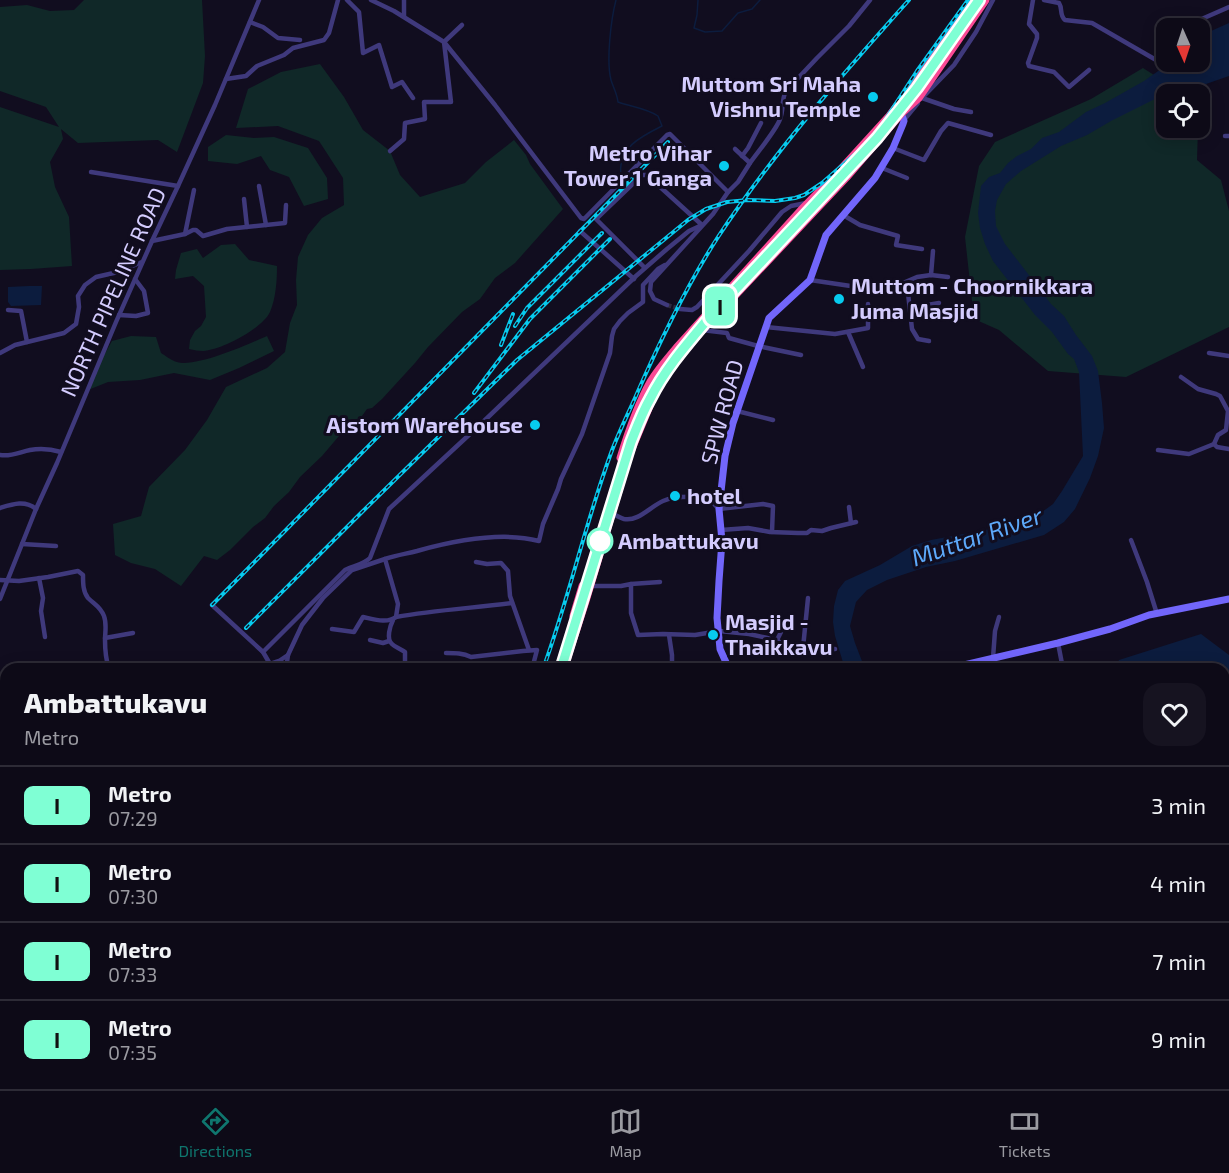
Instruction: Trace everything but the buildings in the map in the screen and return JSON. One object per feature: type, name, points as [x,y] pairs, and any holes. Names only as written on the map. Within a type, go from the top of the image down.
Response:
[{"type":"highway","points":[[559,663],[625,444],[652,382],[677,348],[890,116],[975,0]]},
{"type":"highway","points":[[565,663],[629,454],[656,389],[666,373],[702,330],[902,117],[918,98],[985,0]]},
{"type":"street","name":"NORTH PIPELINE ROAD","points":[[0,599],[119,315],[226,79],[259,0]]},
{"type":"street","points":[[226,79],[246,75],[257,66],[284,55],[293,48],[324,40],[329,33],[338,0]]},
{"type":"street","points":[[347,0],[359,12],[363,53],[379,45],[392,87],[402,82],[413,98]]},
{"type":"street","points":[[371,0],[404,16],[444,42],[581,218],[584,219],[670,134],[728,192]]},
{"type":"street","points":[[404,0],[404,16]]},
{"type":"street","points":[[667,305],[654,299],[650,291],[651,282],[713,214],[738,182],[780,121],[786,91],[849,26],[870,0]]},
{"type":"street","points":[[902,117],[954,64],[976,32],[993,0]]},
{"type":"street","points":[[1033,0],[1029,24],[1037,34],[1037,38],[1029,66],[1054,72],[1069,87],[1089,70]]},
{"type":"street","points":[[1044,0],[1059,3],[1061,15],[1065,20],[1092,23],[1156,60]]},
{"type":"street","points":[[1202,18],[1229,5],[1226,0]]},
{"type":"street","points":[[250,22],[263,27],[278,38],[300,40]]},
{"type":"street","points":[[444,42],[462,25]]},
{"type":"street","points":[[390,151],[404,139],[405,123],[425,119],[424,102],[451,102],[444,42]]},
{"type":"street","points":[[922,98],[971,112]]},
{"type":"street","name":"SPW ROAD","points":[[726,663],[720,649],[717,618],[722,542],[719,509],[726,456],[737,411],[769,318],[810,280],[826,235],[882,168],[899,137],[902,117]]},
{"type":"street","points":[[742,156],[761,123]]},
{"type":"street","points":[[893,148],[924,160],[940,131],[948,123],[991,135]]},
{"type":"street","points":[[735,149],[750,163]]},
{"type":"street","points":[[882,168],[907,178]]},
{"type":"street","points":[[91,172],[178,186]]},
{"type":"street","points":[[645,268],[596,219],[642,175],[647,175],[702,225]]},
{"type":"street","points":[[259,186],[266,225]]},
{"type":"street","points":[[185,234],[194,190]]},
{"type":"street","points":[[244,199],[247,227]]},
{"type":"street","points":[[680,309],[692,310],[697,307],[749,252],[782,212],[791,206],[810,202],[820,204]]},
{"type":"street","points":[[152,241],[193,230],[203,236],[227,229],[285,223],[286,205]]},
{"type":"street","points":[[843,215],[860,225],[898,236],[896,245],[922,249]]},
{"type":"street","points":[[263,652],[345,570],[366,562],[370,558],[389,509],[645,268],[689,231],[702,225]]},
{"type":"street","points":[[580,231],[634,279]]},
{"type":"street","points":[[931,275],[933,250]]},
{"type":"street","points":[[0,353],[15,345],[64,333],[76,324],[78,296],[85,285],[96,277],[118,272],[142,262]]},
{"type":"street","points":[[287,663],[288,655],[302,624],[323,598],[352,570],[399,554],[437,545],[490,537],[539,541],[543,524],[561,479],[582,434],[610,353],[615,329],[628,313],[643,302],[644,285],[649,278],[658,269],[670,263]]},
{"type":"street","points":[[810,280],[871,289],[931,275],[948,278]]},
{"type":"street","points":[[119,315],[136,316],[148,313],[144,291],[135,279]]},
{"type":"street","points":[[903,283],[908,293],[914,333],[918,339],[929,342]]},
{"type":"street","points":[[910,308],[939,303]]},
{"type":"street","points":[[766,327],[835,333],[868,328],[868,304]]},
{"type":"street","points":[[8,310],[21,311],[27,342]]},
{"type":"street","points":[[702,330],[727,333],[729,338],[801,355]]},
{"type":"street","points":[[848,332],[863,367]]},
{"type":"street","points":[[1209,353],[1229,356]]},
{"type":"street","points":[[1181,377],[1198,389],[1220,396],[1229,411],[1226,430],[1218,435],[1215,444]]},
{"type":"street","points":[[737,411],[772,420]]},
{"type":"street","points":[[1215,444],[1217,447],[1229,449]]},
{"type":"street","points":[[1158,450],[1189,454],[1215,444]]},
{"type":"street","points":[[0,455],[41,449],[61,452]]},
{"type":"street","points":[[611,513],[626,519],[634,518],[662,501],[681,496],[695,498],[705,496],[719,509],[763,504],[773,506],[772,532]]},
{"type":"street","points":[[0,508],[16,504],[30,504],[36,509]]},
{"type":"street","points":[[721,530],[748,528],[772,532],[822,531],[854,523],[849,507]]},
{"type":"street","points":[[1131,540],[1148,582],[1157,614]]},
{"type":"street","points":[[22,544],[56,546]]},
{"type":"street","points":[[385,559],[398,604],[391,624],[389,641],[405,652],[405,663]]},
{"type":"street","points":[[476,562],[501,563],[508,571],[510,596],[529,650]]},
{"type":"street","points":[[0,580],[19,581],[78,571],[83,575],[85,592],[100,607],[105,618],[107,663]]},
{"type":"street","points":[[39,578],[43,598],[41,611],[45,637]]},
{"type":"street","points":[[589,586],[660,582]]},
{"type":"street","points":[[631,584],[631,613],[638,635],[695,635],[719,631],[777,640],[788,648],[814,651],[835,649]]},
{"type":"street","points":[[803,648],[808,598]]},
{"type":"street","points":[[972,663],[1110,629],[1149,615],[1229,599]]},
{"type":"street","points":[[332,629],[354,632],[363,617],[388,621],[437,611],[512,603]]},
{"type":"street","points":[[212,605],[263,652],[269,663]]},
{"type":"street","points":[[993,658],[995,631],[999,617]]},
{"type":"street","points":[[777,640],[786,622]]},
{"type":"street","points":[[105,638],[132,633]]},
{"type":"street","points":[[669,634],[672,663]]},
{"type":"street","points":[[370,640],[383,643],[389,641]]},
{"type":"street","points":[[1058,643],[1062,663]]},
{"type":"street","points":[[446,654],[465,654],[471,657],[537,650],[534,663]]},
{"type":"street","points":[[276,663],[288,655]]},
{"type":"green space","points":[[84,0],[202,0],[205,56],[203,83],[177,152],[158,140],[78,143],[61,129],[63,139],[50,162],[55,187],[69,217],[72,266],[0,270],[0,107],[59,127],[46,107],[0,91],[0,7],[27,5],[50,11],[74,10]]},
{"type":"green space","points":[[320,64],[344,97],[363,130],[390,151],[400,175],[420,197],[465,183],[486,162],[514,140],[563,209],[515,263],[495,278],[480,299],[462,312],[428,347],[382,399],[372,408],[367,409],[354,427],[339,436],[265,518],[217,560],[204,556],[181,586],[155,569],[131,563],[115,555],[113,524],[141,516],[149,487],[185,450],[207,420],[226,387],[267,368],[285,352],[290,323],[297,305],[298,257],[308,235],[322,218],[344,205],[343,178],[319,141],[278,126],[236,128],[248,89],[281,72]]},
{"type":"green space","points":[[1143,68],[1168,84],[1156,84],[1156,138],[1198,138],[1197,160],[1221,180],[1229,211],[1229,327],[1126,377],[1048,371],[999,330],[974,319],[965,237],[979,166],[995,142],[1091,99]]},
{"type":"green space","points":[[226,135],[254,138],[274,137],[308,148],[327,178],[328,199],[304,206],[289,177],[270,170],[261,156],[237,164],[208,161],[208,147]]},
{"type":"green space","points":[[235,244],[249,260],[277,266],[275,295],[270,312],[266,319],[250,332],[230,343],[211,350],[189,349],[190,340],[206,317],[204,286],[193,276],[175,279],[181,253],[197,249],[203,258],[221,245]]},
{"type":"green space","points":[[131,336],[156,337],[161,353],[175,361],[186,363],[209,359],[267,336],[274,351],[210,380],[174,373],[140,380],[108,382],[88,390],[112,341]]},
{"type":"water","name":"Muttar River","points":[[1229,23],[1229,76],[1206,84],[1156,84],[1156,98],[1061,146],[1021,171],[1006,184],[997,200],[996,226],[1005,244],[1051,304],[1064,316],[1092,356],[1098,371],[1104,428],[1098,456],[1075,509],[1064,522],[1044,535],[926,567],[887,580],[867,590],[856,602],[850,626],[863,663],[843,663],[833,622],[838,590],[845,581],[880,565],[912,546],[931,540],[1001,527],[1042,512],[1053,504],[1083,456],[1079,372],[1074,359],[1035,315],[993,261],[980,228],[978,213],[981,186],[989,177],[1000,173],[1008,163],[1031,149],[1042,138],[1059,132],[1086,112],[1157,72],[1210,72],[1210,32]]},
{"type":"water","points":[[42,286],[41,305],[11,306],[8,302],[8,287]]},
{"type":"water","points":[[1201,634],[1229,655],[1229,663],[1118,663],[1119,660]]},
{"type":"waterway","points":[[616,0],[609,62],[611,80],[618,102],[653,113],[658,116],[662,126],[632,144],[623,157],[621,174]]},
{"type":"waterway","points":[[698,0],[694,28],[705,32],[722,31],[738,13],[752,9],[760,0]]},
{"type":"tunnel","points":[[667,305],[680,309]]},
{"type":"railway","points":[[545,663],[611,453],[653,357],[684,296],[718,237],[762,175],[833,86],[909,0]]},
{"type":"railway","points":[[246,628],[517,360],[688,220],[706,209],[727,202],[775,201],[804,195],[822,183],[860,150],[878,131],[917,71],[968,0]]},
{"type":"railway","points":[[567,663],[637,437],[655,395],[673,367],[711,322],[864,159],[896,121],[982,0]]},
{"type":"railway","points":[[212,605],[668,142]]},
{"type":"railway","points":[[515,326],[527,308],[602,233]]},
{"type":"railway","points":[[474,393],[530,319],[610,239]]},
{"type":"railway","points":[[501,345],[513,314]]},
{"type":"metro line","name":"I","points":[[563,663],[631,442],[657,386],[675,358],[708,319],[884,130],[917,88],[979,0]]},
{"type":"place","name":"Muttom Sri Maha Vishnu Temple","points":[[873,97]]},
{"type":"place","name":"Metro Vihar Tower 1 Ganga","points":[[724,166]]},
{"type":"place","name":"Muttom - Choornikkara Juma Masjid","points":[[839,299]]},
{"type":"place","name":"Aistom Warehouse","points":[[535,425]]},
{"type":"place","name":"hotel","points":[[675,496]]},
{"type":"place","name":"Ambattukavu","points":[[600,541]]},
{"type":"place","name":"Masjid - Thaikkavu","points":[[713,635]]}]
